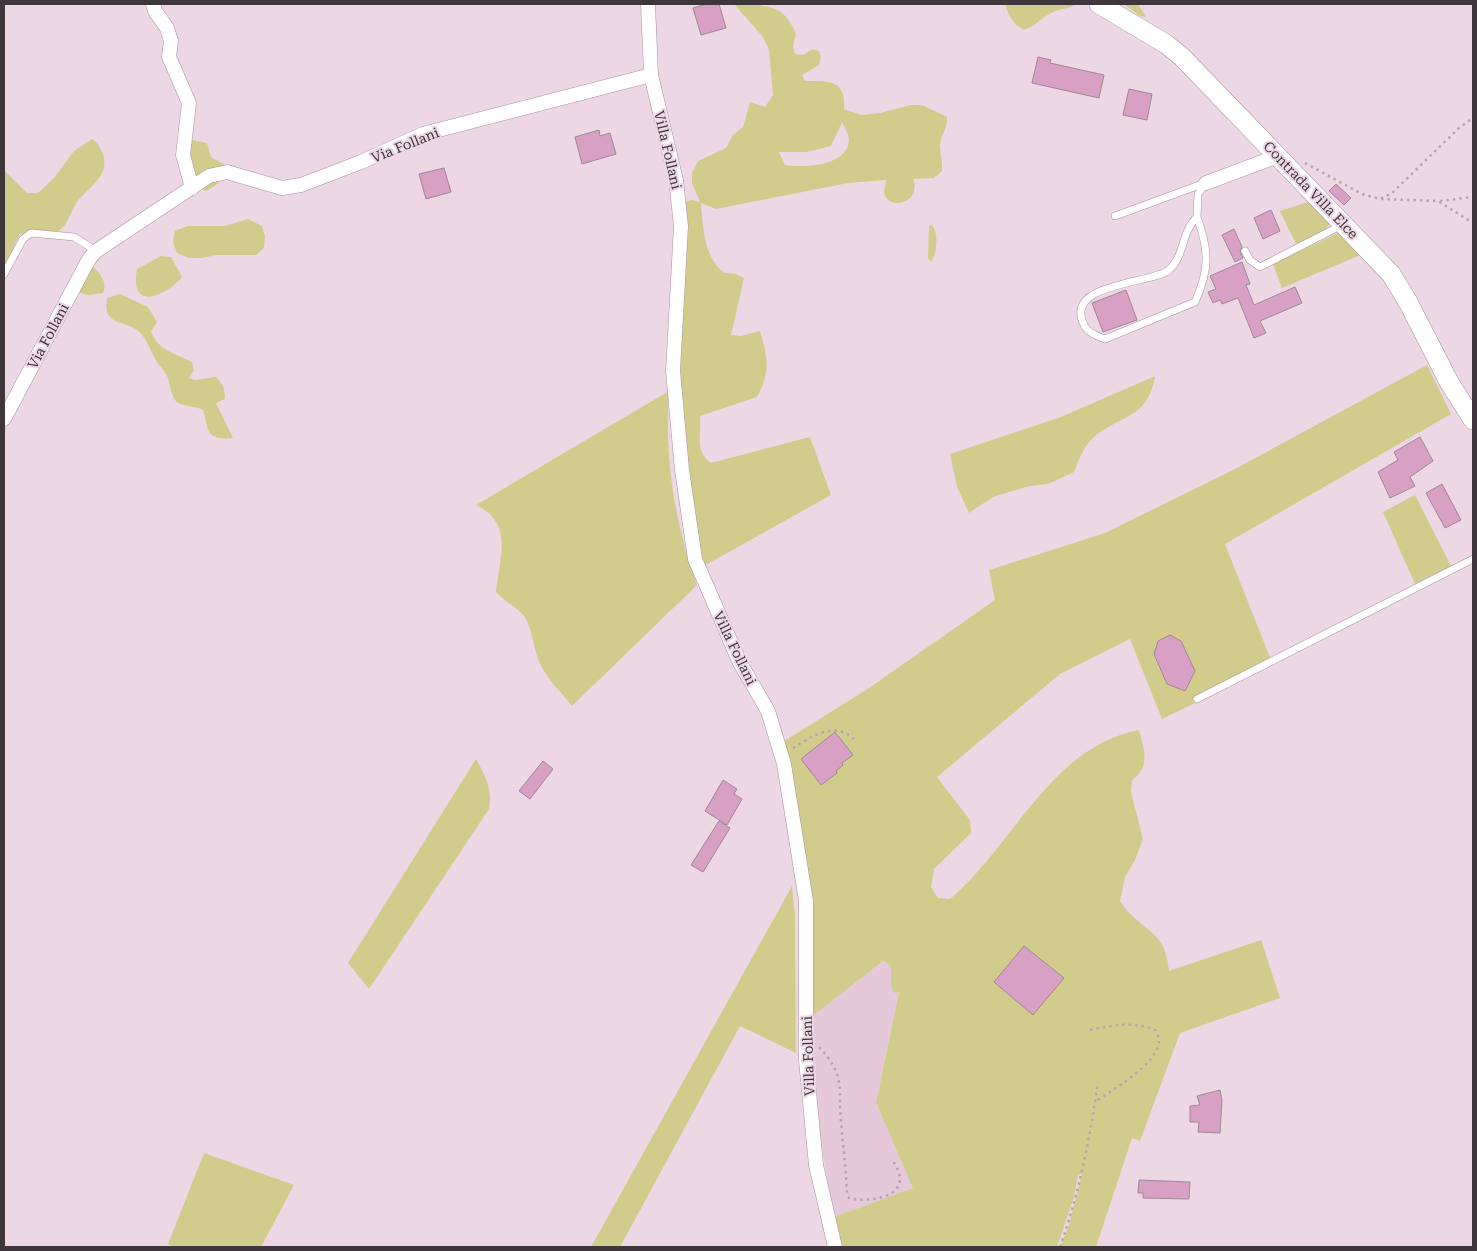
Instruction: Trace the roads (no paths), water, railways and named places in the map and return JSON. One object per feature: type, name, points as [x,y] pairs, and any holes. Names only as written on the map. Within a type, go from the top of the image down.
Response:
[{"type":"main road","name":"Contrada Villa Elce","points":[[1099,4],[1166,44],[1177,53],[1391,274],[1473,420]]},
{"type":"street","points":[[153,4],[155,11],[167,28],[172,42],[169,57],[189,102],[183,155],[192,188]]},
{"type":"street","name":"Villa Follani","points":[[648,4],[648,48],[651,75],[676,180],[681,226],[673,371],[682,470],[695,559],[740,662],[768,711],[781,756],[806,901],[806,1042],[816,1165],[835,1247]]},
{"type":"street","name":"Via Follani","points":[[4,419],[89,259],[96,251],[209,176],[226,172],[282,188],[301,185],[361,162],[423,134],[651,75]]},
{"type":"street","points":[[1206,183],[1281,159]]},
{"type":"lane","points":[[1115,216],[1206,183]]},
{"type":"lane","points":[[1197,217],[1191,223],[1183,239],[1180,256],[1170,269],[1158,277],[1108,287],[1089,297],[1083,307],[1084,326],[1095,336],[1106,339],[1195,302],[1206,269],[1207,250],[1197,217],[1198,194],[1206,183]]},
{"type":"lane","points":[[1245,251],[1250,260],[1260,267],[1344,224]]},
{"type":"lane","points":[[4,274],[23,239],[31,232],[74,237],[96,251]]},
{"type":"lane","points":[[1197,699],[1473,559]]}]
